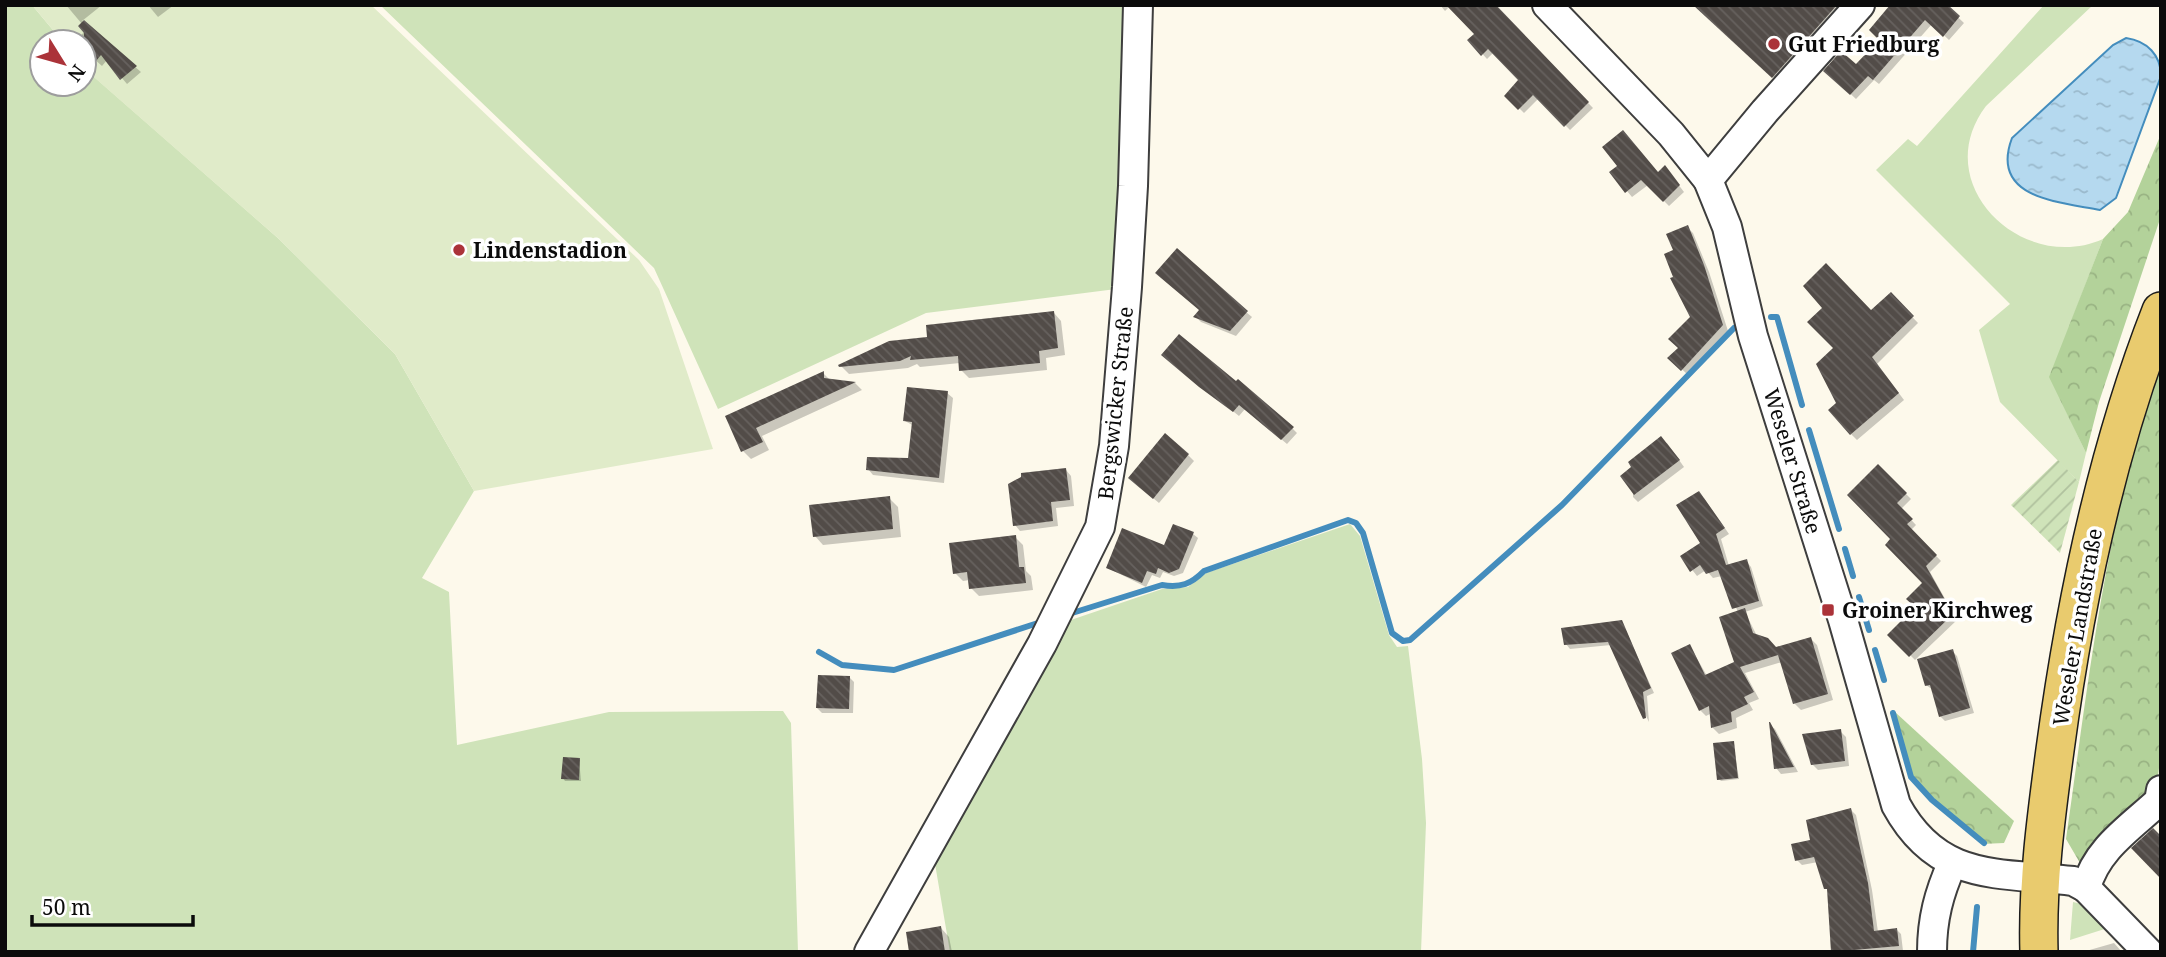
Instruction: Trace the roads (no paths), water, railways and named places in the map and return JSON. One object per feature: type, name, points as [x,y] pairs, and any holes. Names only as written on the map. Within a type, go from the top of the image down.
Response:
[{"type":"main road","name":"Weseler Landstraße","points":[[2039,952],[2041,877],[2061,708],[2079,598],[2105,483],[2161,311]]},
{"type":"street","name":"Bergswicker Straße","points":[[869,952],[1042,644],[1100,527],[1107,500],[1114,446],[1126,300],[1133,186],[1138,5]]},
{"type":"street","name":"Weseler Straße","points":[[1547,5],[1671,134],[1708,180],[1727,227],[1753,336],[1843,621],[1896,805],[1918,838],[1952,863],[1979,873],[2041,877]]},
{"type":"street","points":[[1708,180],[1765,111],[1860,5]]},
{"type":"street","points":[[2086,888],[2090,870],[2100,855],[2159,801],[2161,790]]},
{"type":"street","points":[[1932,952],[1932,925],[1939,893],[1952,863]]},
{"type":"street","points":[[2041,877],[2073,881],[2086,888],[2148,952]]},
{"type":"water","points":[[2126,38],[2140,42],[2151,50],[2158,62],[2161,76],[2116,198],[2100,210],[2032,194],[2010,174],[2008,158],[2012,138],[2113,45]]},
{"type":"waterway","points":[[1771,317],[1777,317],[1802,405]]},
{"type":"waterway","points":[[1069,614],[1162,585],[1185,584],[1204,571],[1348,520],[1356,523],[1363,533],[1392,633],[1403,641],[1410,640],[1562,505],[1734,328]]},
{"type":"waterway","points":[[1809,430],[1839,529]]},
{"type":"waterway","points":[[1845,549],[1853,576]]},
{"type":"waterway","points":[[1859,597],[1869,630]]},
{"type":"waterway","points":[[819,652],[842,665],[894,670],[1041,622]]},
{"type":"waterway","points":[[1875,650],[1884,680]]},
{"type":"waterway","points":[[1893,713],[1911,777],[1932,800],[1984,843]]},
{"type":"waterway","points":[[1973,952],[1977,907]]},
{"type":"place","name":"Gut Friedburg","points":[[1774,44]]},
{"type":"place","name":"Lindenstadion","points":[[459,250]]},
{"type":"place","name":"Groiner Kirchweg","points":[[1828,610]]}]
